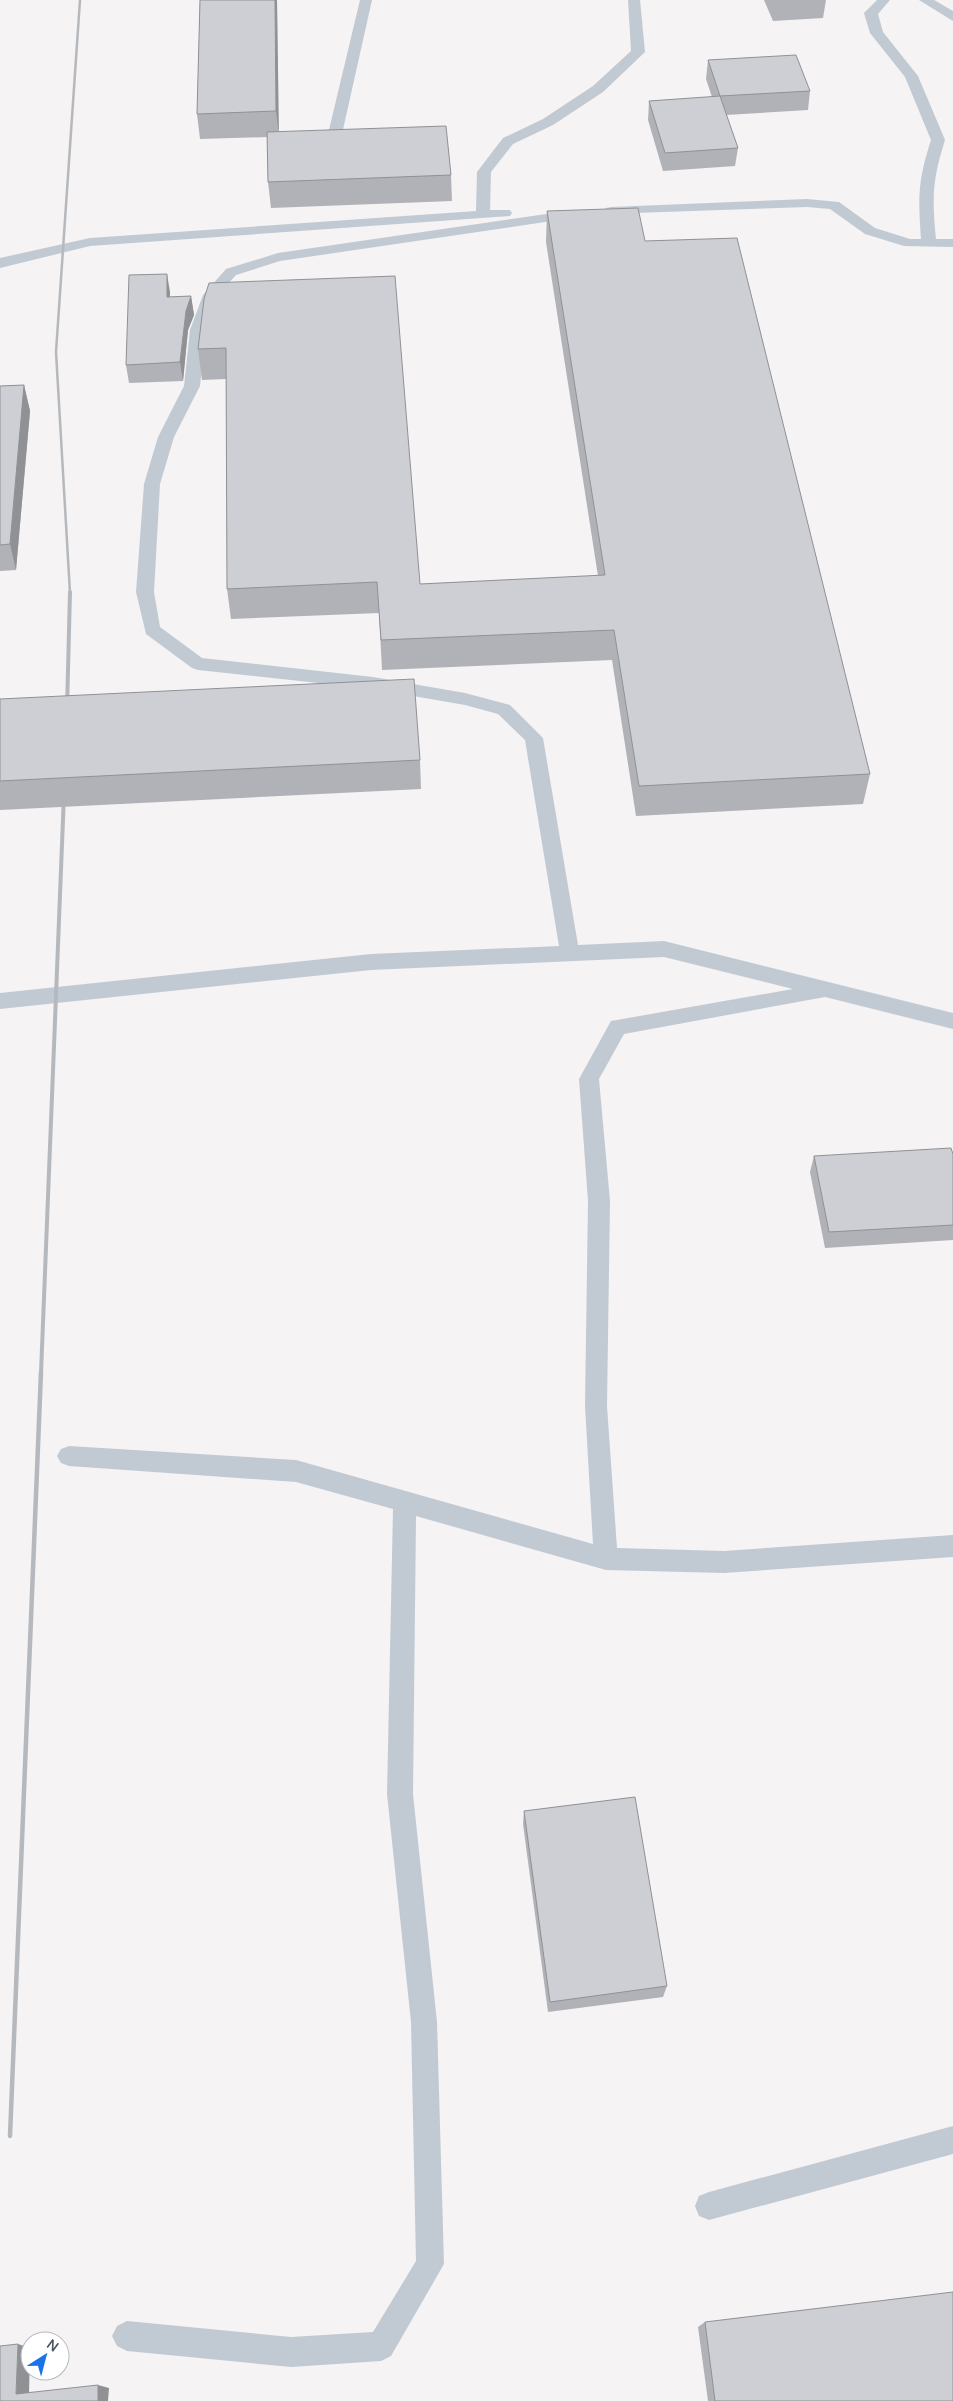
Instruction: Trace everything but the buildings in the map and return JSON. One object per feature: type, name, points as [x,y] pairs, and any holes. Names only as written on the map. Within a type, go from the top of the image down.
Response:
[{"type":"lane","points":[[335,134],[366,0]]},
{"type":"lane","points":[[483,213],[484,172],[508,141],[548,122],[598,89],[638,52],[634,0]]},
{"type":"lane","points":[[884,0],[871,13],[877,33],[911,76],[938,140],[927,179],[929,243]]},
{"type":"lane","points":[[925,0],[953,17]]},
{"type":"lane","points":[[0,264],[90,242],[483,213],[584,212],[807,203],[834,205],[870,231],[909,243],[953,243]]},
{"type":"lane","points":[[570,953],[534,738],[504,709],[465,699],[373,683],[198,664],[152,630],[145,592],[152,484],[166,437],[192,386],[198,330],[210,295],[231,272],[278,257],[584,212]]},
{"type":"lane","points":[[0,1001],[371,962],[664,949],[953,1021]]},
{"type":"lane","points":[[606,1559],[596,1406],[599,1201],[589,1079],[618,1027],[826,990]]},
{"type":"lane","points":[[69,1456],[296,1471],[606,1559],[724,1562],[953,1546]]},
{"type":"lane","points":[[128,2336],[291,2352],[381,2346],[430,2264],[424,2022],[400,1794],[405,1502]]},
{"type":"lane","points":[[709,2206],[953,2140]]},
{"type":"railway","points":[[70,593],[56,352],[80,0]]},
{"type":"railway","points":[[67,709],[70,593]]},
{"type":"railway","points":[[41,1373],[64,794]]},
{"type":"railway","points":[[10,2136],[41,1372]]}]
